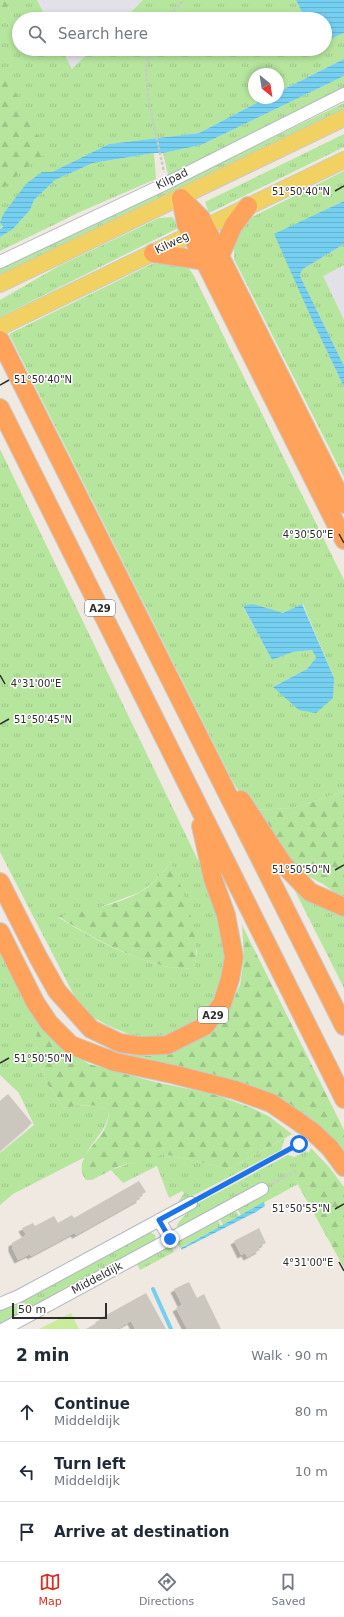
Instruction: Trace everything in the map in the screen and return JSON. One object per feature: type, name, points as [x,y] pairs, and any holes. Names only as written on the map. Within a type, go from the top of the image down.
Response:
[{"type":"highway","points":[[181,198],[186,224],[198,230],[344,540]]},
{"type":"highway","points":[[212,258],[232,226],[248,206]]},
{"type":"highway","points":[[153,253],[212,258]]},
{"type":"highway","points":[[212,258],[344,504]]},
{"type":"highway","name":"A29","points":[[0,340],[344,1026]]},
{"type":"highway","name":"A29","points":[[0,408],[344,1099]]},
{"type":"highway","name":"A29","points":[[194,727],[283,864],[310,892],[344,907]]},
{"type":"highway","name":"A29","points":[[0,882],[57,991],[90,1028],[120,1043],[141,1046],[167,1046],[205,1026],[222,1004],[230,979],[234,957],[226,915],[213,879],[195,798]]},
{"type":"highway","points":[[0,932],[35,1002],[49,1023],[71,1045],[115,1062],[236,1090],[271,1103],[313,1132],[330,1148],[344,1167]]},
{"type":"main road","points":[[0,284],[181,198],[344,118]]},
{"type":"main road","name":"Kilweg","points":[[0,327],[344,160]]},
{"type":"street","name":"Kilpad","points":[[0,262],[171,181],[344,94]]},
{"type":"street","name":"Middeldijk","points":[[4,1329],[262,1189]]},
{"type":"street","name":"Middeldijk","points":[[0,1304],[19,1296],[190,1203]]},
{"type":"street","points":[[159,1220],[170,1239]]},
{"type":"path","points":[[172,12],[184,0]]},
{"type":"path","points":[[149,56],[146,68],[148,97],[161,158]]},
{"type":"path","points":[[190,1203],[299,1144]]},
{"type":"path","points":[[262,1189],[296,1171]]},
{"type":"shaded area","points":[[38,0],[143,0],[131,12],[44,12]]},
{"type":"shaded area","points":[[66,56],[85,56],[72,69]]},
{"type":"shaded area","points":[[344,239],[344,371],[294,269]]},
{"type":"green space","points":[[0,0],[5,0],[12,16],[12,29],[0,15]]},
{"type":"green space","points":[[5,0],[37,0],[43,12],[12,12],[12,16]]},
{"type":"green space","points":[[143,0],[296,0],[302,12],[131,12]]},
{"type":"green space","points":[[0,15],[12,29],[12,56],[66,56],[72,69],[85,56],[332,56],[332,38],[344,33],[344,59],[284,89],[284,68],[248,68],[248,104],[255,104],[199,133],[109,144],[52,172],[42,172],[0,229]]},
{"type":"green space","points":[[0,63],[47,154],[22,171],[0,192]]},
{"type":"green space","points":[[344,76],[344,88],[168,175],[163,153],[201,145]]},
{"type":"green space","points":[[344,103],[344,111],[0,278],[0,269]]},
{"type":"green space","points":[[344,134],[344,147],[209,213],[205,202]]},
{"type":"green space","points":[[154,153],[156,179],[82,211],[0,251],[0,237],[13,229],[30,210],[34,200],[55,180],[93,163]]},
{"type":"green space","points":[[344,171],[344,201],[285,230],[314,324],[344,387],[344,477],[234,259],[234,243],[246,220]]},
{"type":"green space","points":[[172,217],[180,227],[0,317],[0,300],[59,266],[159,218]]},
{"type":"green space","points":[[344,244],[344,265],[323,276],[344,320],[344,366],[300,276],[303,269]]},
{"type":"green space","points":[[158,261],[188,267],[194,276],[344,580],[344,791],[294,808],[251,810],[233,782],[9,334]],"holes":[[[303,604],[334,678],[273,687],[307,669],[316,658],[312,650],[293,652],[272,660],[243,607],[283,613]]]},
{"type":"green space","points":[[0,449],[218,902],[227,964],[220,992],[206,1011],[182,1030],[156,1037],[131,1035],[109,1026],[93,1017],[77,1001],[0,852]],"holes":[[[171,862],[197,952],[194,969],[155,964],[112,947],[58,917],[93,910],[140,892],[155,881]]]},
{"type":"green space","points":[[344,791],[344,897],[341,897],[323,884],[291,867],[251,810],[294,808]]},
{"type":"green space","points":[[171,862],[188,905],[194,928],[196,960],[194,969],[169,967],[141,959],[97,939],[58,916],[110,904],[135,895],[146,889],[155,881]]},
{"type":"green space","points":[[290,881],[344,913],[344,988]]},
{"type":"green space","points":[[242,925],[344,1130],[344,1154],[315,1126],[119,1054],[150,1056],[172,1050],[215,1026],[231,1005],[240,985],[244,958]]},
{"type":"green space","points":[[0,935],[43,1020],[36,1045],[46,1083],[53,1091],[63,1108],[98,1106],[109,1111],[106,1124],[85,1157],[13,1194],[0,1205],[0,1153],[34,1125],[19,1093],[0,1075]]},
{"type":"green space","points":[[43,1020],[66,1049],[89,1064],[155,1082],[213,1094],[252,1108],[270,1117],[292,1134],[229,1169],[164,1154],[117,1167],[92,1180],[86,1180],[82,1173],[83,1160],[104,1130],[108,1121],[109,1111],[98,1106],[63,1108],[53,1091],[46,1083],[40,1064],[36,1045],[37,1028]]},
{"type":"green space","points":[[285,1138],[281,1150],[177,1204],[184,1193],[182,1191],[169,1198],[157,1166],[123,1183],[111,1170],[164,1154],[229,1169]]},
{"type":"green space","points":[[311,1148],[329,1167],[344,1187],[344,1268],[296,1181],[296,1170],[309,1161],[306,1158]]},
{"type":"green space","points":[[306,1151],[309,1153],[306,1158],[309,1161],[296,1181],[298,1184],[241,1215],[236,1207],[178,1229],[177,1225],[193,1206],[288,1155],[294,1157]]},
{"type":"green space","points":[[234,1208],[239,1216],[223,1225],[218,1216]]},
{"type":"green space","points":[[216,1217],[221,1226],[180,1248],[176,1241]]},
{"type":"green space","points":[[150,1232],[155,1235],[156,1239],[154,1242],[0,1329],[0,1311],[15,1306]]},
{"type":"green space","points":[[169,1244],[174,1252],[140,1270],[136,1262]]},
{"type":"green space","points":[[71,1313],[79,1329],[39,1329]]},
{"type":"water","points":[[296,0],[344,0],[344,33],[332,38],[332,12],[302,12]]},
{"type":"water","points":[[344,59],[344,76],[201,145],[163,153],[154,153],[93,163],[55,180],[34,200],[30,210],[13,229],[0,237],[0,229],[3,227],[0,222],[4,213],[26,184],[42,172],[52,172],[109,144],[199,133],[255,104],[284,104],[284,89]]},
{"type":"water","points":[[344,201],[344,244],[303,269],[300,276],[344,366],[344,387],[274,234]]},
{"type":"water","points":[[253,604],[283,613],[302,604],[334,678],[333,698],[316,713],[299,710],[273,687],[307,669],[316,658],[312,650],[293,652],[272,660],[243,606]]},
{"type":"water","points":[[264,1202],[265,1206],[256,1212],[181,1250],[181,1248]]},
{"type":"building","points":[[8,1094],[32,1123],[0,1151],[0,1101]]},
{"type":"building","points":[[139,1181],[146,1192],[139,1196],[140,1199],[76,1235],[74,1233],[31,1256],[30,1254],[18,1260],[12,1248],[12,1243],[26,1235],[22,1228],[33,1223],[35,1226],[54,1216],[58,1223],[72,1215],[74,1218]]},
{"type":"building","points":[[259,1228],[266,1243],[258,1247],[260,1250],[247,1257],[245,1253],[241,1255],[234,1241]]},
{"type":"building","points":[[189,1282],[197,1298],[204,1294],[221,1329],[187,1329],[176,1308],[182,1305],[174,1289]]},
{"type":"building","points":[[146,1293],[166,1329],[135,1329],[131,1321],[117,1329],[86,1329],[100,1321],[99,1319]]},
{"type":"waterway","points":[[153,1289],[171,1329]]},
{"type":"route","points":[[170,1239],[159,1220],[299,1144]]}]
